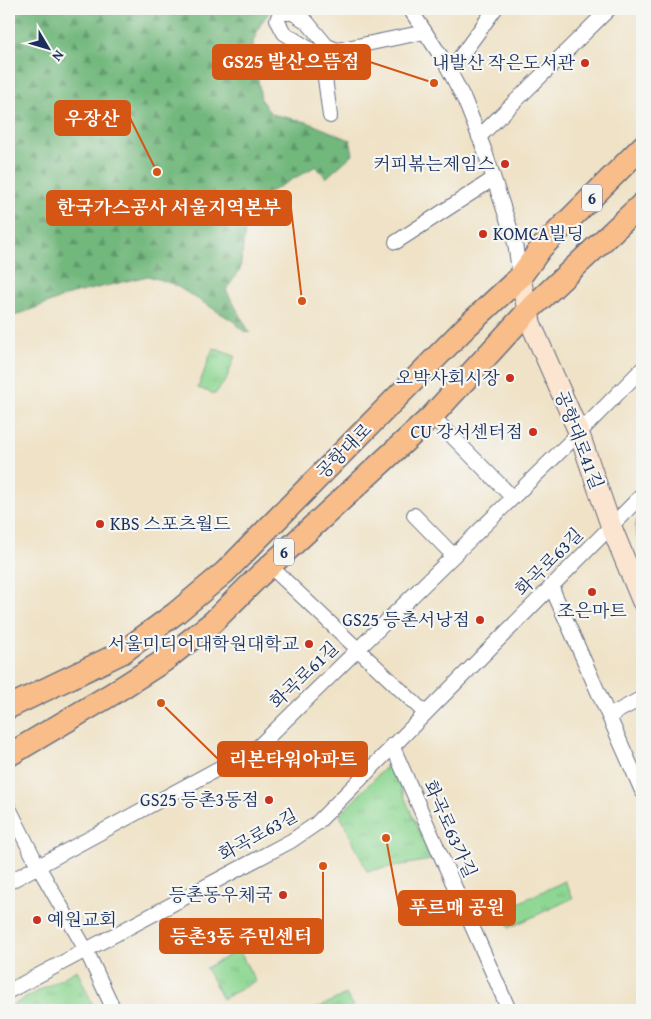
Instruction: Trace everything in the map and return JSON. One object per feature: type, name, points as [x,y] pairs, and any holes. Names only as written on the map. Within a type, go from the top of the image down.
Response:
[{"type":"main road","name":"공항대로","points":[[9,707],[123,652],[176,613],[225,572],[466,327],[520,277],[541,248],[642,147]]},
{"type":"main road","name":"공항대로","points":[[9,755],[165,660],[213,622],[270,566],[432,416],[528,311],[642,204]]},
{"type":"street","points":[[410,9],[450,71],[466,101],[515,243],[520,277]]},
{"type":"street","points":[[450,71],[495,9]]},
{"type":"street","points":[[479,137],[609,9]]},
{"type":"street","points":[[330,116],[325,78],[319,61],[311,50],[284,33],[277,20],[280,14],[293,13],[300,17],[307,22],[328,46],[338,50],[425,32]]},
{"type":"street","points":[[396,242],[493,179]]},
{"type":"street","name":"공항대로41길","points":[[520,277],[531,324],[579,433],[611,526],[642,601]]},
{"type":"street","name":"화곡로61길","points":[[9,882],[258,747],[642,369]]},
{"type":"street","points":[[432,416],[512,497]]},
{"type":"street","name":"화곡로63길","points":[[9,991],[291,841],[316,824],[392,745],[642,496]]},
{"type":"street","points":[[414,515],[453,555]]},
{"type":"street","points":[[270,566],[425,713]]},
{"type":"street","points":[[552,586],[642,791]]},
{"type":"street","points":[[609,716],[642,698]]},
{"type":"street","name":"화곡로63가길","points":[[392,745],[510,1010]]},
{"type":"street","points":[[9,808],[38,866],[86,950],[114,1010]]},
{"type":"green space","points":[[9,9],[272,9],[261,23],[253,42],[261,100],[271,114],[307,122],[350,140],[353,154],[326,178],[316,166],[261,197],[248,208],[240,270],[226,290],[250,333],[243,331],[233,321],[173,284],[148,276],[72,294],[9,318]]},
{"type":"green space","points":[[213,348],[235,356],[226,380],[215,394],[198,388]]},
{"type":"green space","points":[[642,512],[642,550],[636,526]]},
{"type":"green space","points":[[390,762],[431,860],[367,871],[340,815]]},
{"type":"green space","points":[[565,881],[573,898],[509,928],[501,911]]},
{"type":"green space","points":[[239,950],[255,981],[223,999],[206,968]]},
{"type":"green space","points":[[77,970],[95,1010],[9,1010],[9,1007]]},
{"type":"green space","points":[[346,994],[355,1010],[314,1010]]},
{"type":"place","name":"내발산 작은도서관","points":[[585,63]]},
{"type":"place","name":"GS25 발산으뜸점","points":[[434,83]]},
{"type":"place","name":"커피볶는제임스","points":[[505,164]]},
{"type":"place","name":"우장산","points":[[157,172]]},
{"type":"place","name":"KOMCA빌딩","points":[[483,234]]},
{"type":"place","name":"한국가스공사 서울지역본부","points":[[302,301]]},
{"type":"place","name":"오박사회시장","points":[[510,378]]},
{"type":"place","name":"CU 강서센터점","points":[[533,432]]},
{"type":"place","name":"KBS 스포츠월드","points":[[100,524]]},
{"type":"place","name":"조은마트","points":[[592,592]]},
{"type":"place","name":"GS25 등촌서낭점","points":[[480,620]]},
{"type":"place","name":"서울미디어대학원대학교","points":[[309,644]]},
{"type":"place","name":"리본타워아파트","points":[[161,703]]},
{"type":"place","name":"GS25 등촌3동점","points":[[269,800]]},
{"type":"place","name":"푸르매 공원","points":[[386,838]]},
{"type":"place","name":"등촌3동 주민센터","points":[[323,866]]},
{"type":"place","name":"등촌동우체국","points":[[283,895]]},
{"type":"place","name":"예원교회","points":[[37,920]]}]
